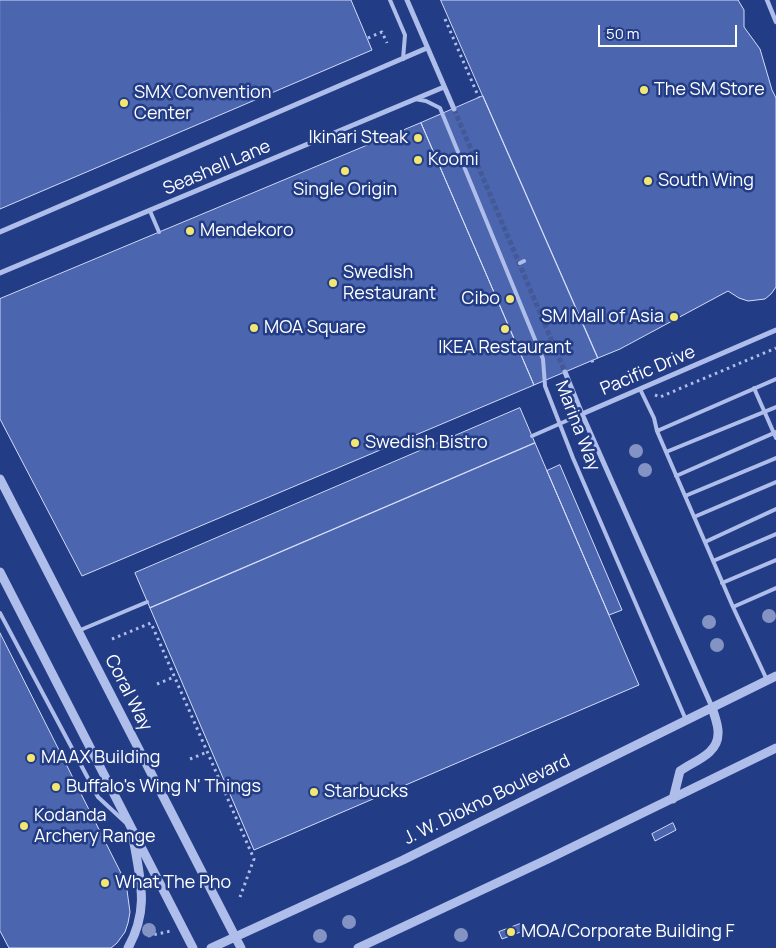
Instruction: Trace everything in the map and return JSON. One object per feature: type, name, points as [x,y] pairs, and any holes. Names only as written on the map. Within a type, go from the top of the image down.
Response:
[{"type":"street","points":[[407,0],[454,109]]},
{"type":"street","points":[[767,0],[776,22]]},
{"type":"street","name":"Seashell Lane","points":[[0,232],[427,48]]},
{"type":"street","name":"Seashell Lane","points":[[0,273],[444,87]]},
{"type":"street","name":"Pacific Drive","points":[[582,414],[776,330]]},
{"type":"street","name":"Marina Way","points":[[566,372],[582,414],[712,707]]},
{"type":"street","name":"Coral Way","points":[[0,479],[241,948]]},
{"type":"street","points":[[0,572],[193,948]]},
{"type":"street","name":"J. W. Diokno Boulevard","points":[[211,948],[411,856],[776,676]]},
{"type":"street","points":[[673,799],[680,771],[706,756],[717,745],[719,733],[712,707]]},
{"type":"street","points":[[358,948],[673,799],[776,748]]},
{"type":"street","points":[[128,948],[136,934],[143,897],[131,827]]},
{"type":"lane","points":[[390,0],[405,35],[402,59]]},
{"type":"lane","name":"Marina Way","points":[[415,99],[426,101],[440,108],[543,359],[545,386],[560,424],[686,720]]},
{"type":"lane","points":[[150,210],[159,232]]},
{"type":"lane","points":[[657,431],[776,379]]},
{"type":"lane","points":[[754,388],[775,432],[776,438]]},
{"type":"lane","points":[[640,389],[654,418],[657,431],[722,583],[767,680]]},
{"type":"lane","points":[[666,452],[776,407]]},
{"type":"lane","name":"Pacific Drive","points":[[532,436],[582,414]]},
{"type":"lane","points":[[676,476],[775,432]]},
{"type":"lane","points":[[685,496],[776,458]]},
{"type":"lane","points":[[694,518],[776,482]]},
{"type":"lane","points":[[705,542],[776,508]]},
{"type":"lane","points":[[713,561],[776,534]]},
{"type":"lane","points":[[722,583],[776,560]]},
{"type":"lane","points":[[733,607],[776,588]]},
{"type":"lane","points":[[78,631],[147,602]]},
{"type":"lane","points":[[0,613],[98,797],[131,827]]},
{"type":"path","points":[[444,19],[479,98]]},
{"type":"path","points":[[368,38],[382,32],[387,43]]},
{"type":"path","points":[[640,389],[660,397],[776,348]]},
{"type":"path","points":[[592,360],[594,365]]},
{"type":"path","points":[[112,639],[151,623],[254,859],[240,897]]},
{"type":"path","points":[[157,684],[174,677]]},
{"type":"path","points":[[196,728],[201,726]]},
{"type":"path","points":[[190,759],[207,752]]},
{"type":"path","points":[[147,936],[171,931]]},
{"type":"building","name":"SMX Convention Center","points":[[0,0],[351,0],[372,50],[0,209]]},
{"type":"building","name":"SM Mall of Asia","points":[[441,0],[738,0],[744,10],[744,27],[760,49],[776,98],[776,287],[771,294],[765,299],[748,301],[728,291],[620,349],[598,358]]},
{"type":"building","points":[[483,96],[598,358],[534,385],[421,123]]},
{"type":"building","name":"MOA Square","points":[[421,123],[534,385],[82,576],[0,419],[0,299]]},
{"type":"building","points":[[520,408],[535,443],[150,608],[135,573]]},
{"type":"building","points":[[535,443],[639,685],[254,850],[150,608]]},
{"type":"building","points":[[560,465],[622,610],[609,615],[547,471]]},
{"type":"building","name":"MAAX Building","points":[[0,633],[126,883],[130,912],[128,923],[125,932],[111,948],[9,948],[0,931]]},
{"type":"building","points":[[673,823],[676,830],[655,841],[652,834]]},
{"type":"building","name":"MOA/Corporate Building F","points":[[520,924],[523,931],[502,939],[499,932]]},
{"type":"tunnel","points":[[454,109],[565,372]]},
{"type":"place","name":"The SM Store","points":[[644,90]]},
{"type":"place","name":"SMX Convention Center","points":[[124,103]]},
{"type":"place","name":"Ikinari Steak","points":[[418,138]]},
{"type":"place","name":"Koomi","points":[[418,160]]},
{"type":"place","name":"Single Origin","points":[[345,171]]},
{"type":"place","name":"South Wing","points":[[648,181]]},
{"type":"place","name":"Mendekoro","points":[[190,231]]},
{"type":"place","name":"Swedish Restaurant","points":[[333,283]]},
{"type":"place","name":"Cibo","points":[[510,299]]},
{"type":"place","name":"SM Mall of Asia","points":[[674,317]]},
{"type":"place","name":"MOA Square","points":[[254,328]]},
{"type":"place","name":"IKEA Restaurant","points":[[505,329]]},
{"type":"place","name":"Swedish Bistro","points":[[355,443]]},
{"type":"place","name":"MAAX Building","points":[[31,758]]},
{"type":"place","name":"Buffalo's Wing N' Things","points":[[56,787]]},
{"type":"place","name":"Starbucks","points":[[314,792]]},
{"type":"place","name":"Kodanda Archery Range","points":[[24,826]]},
{"type":"place","name":"What The Pho","points":[[105,883]]},
{"type":"place","name":"MOA/Corporate Building F","points":[[511,932]]}]
